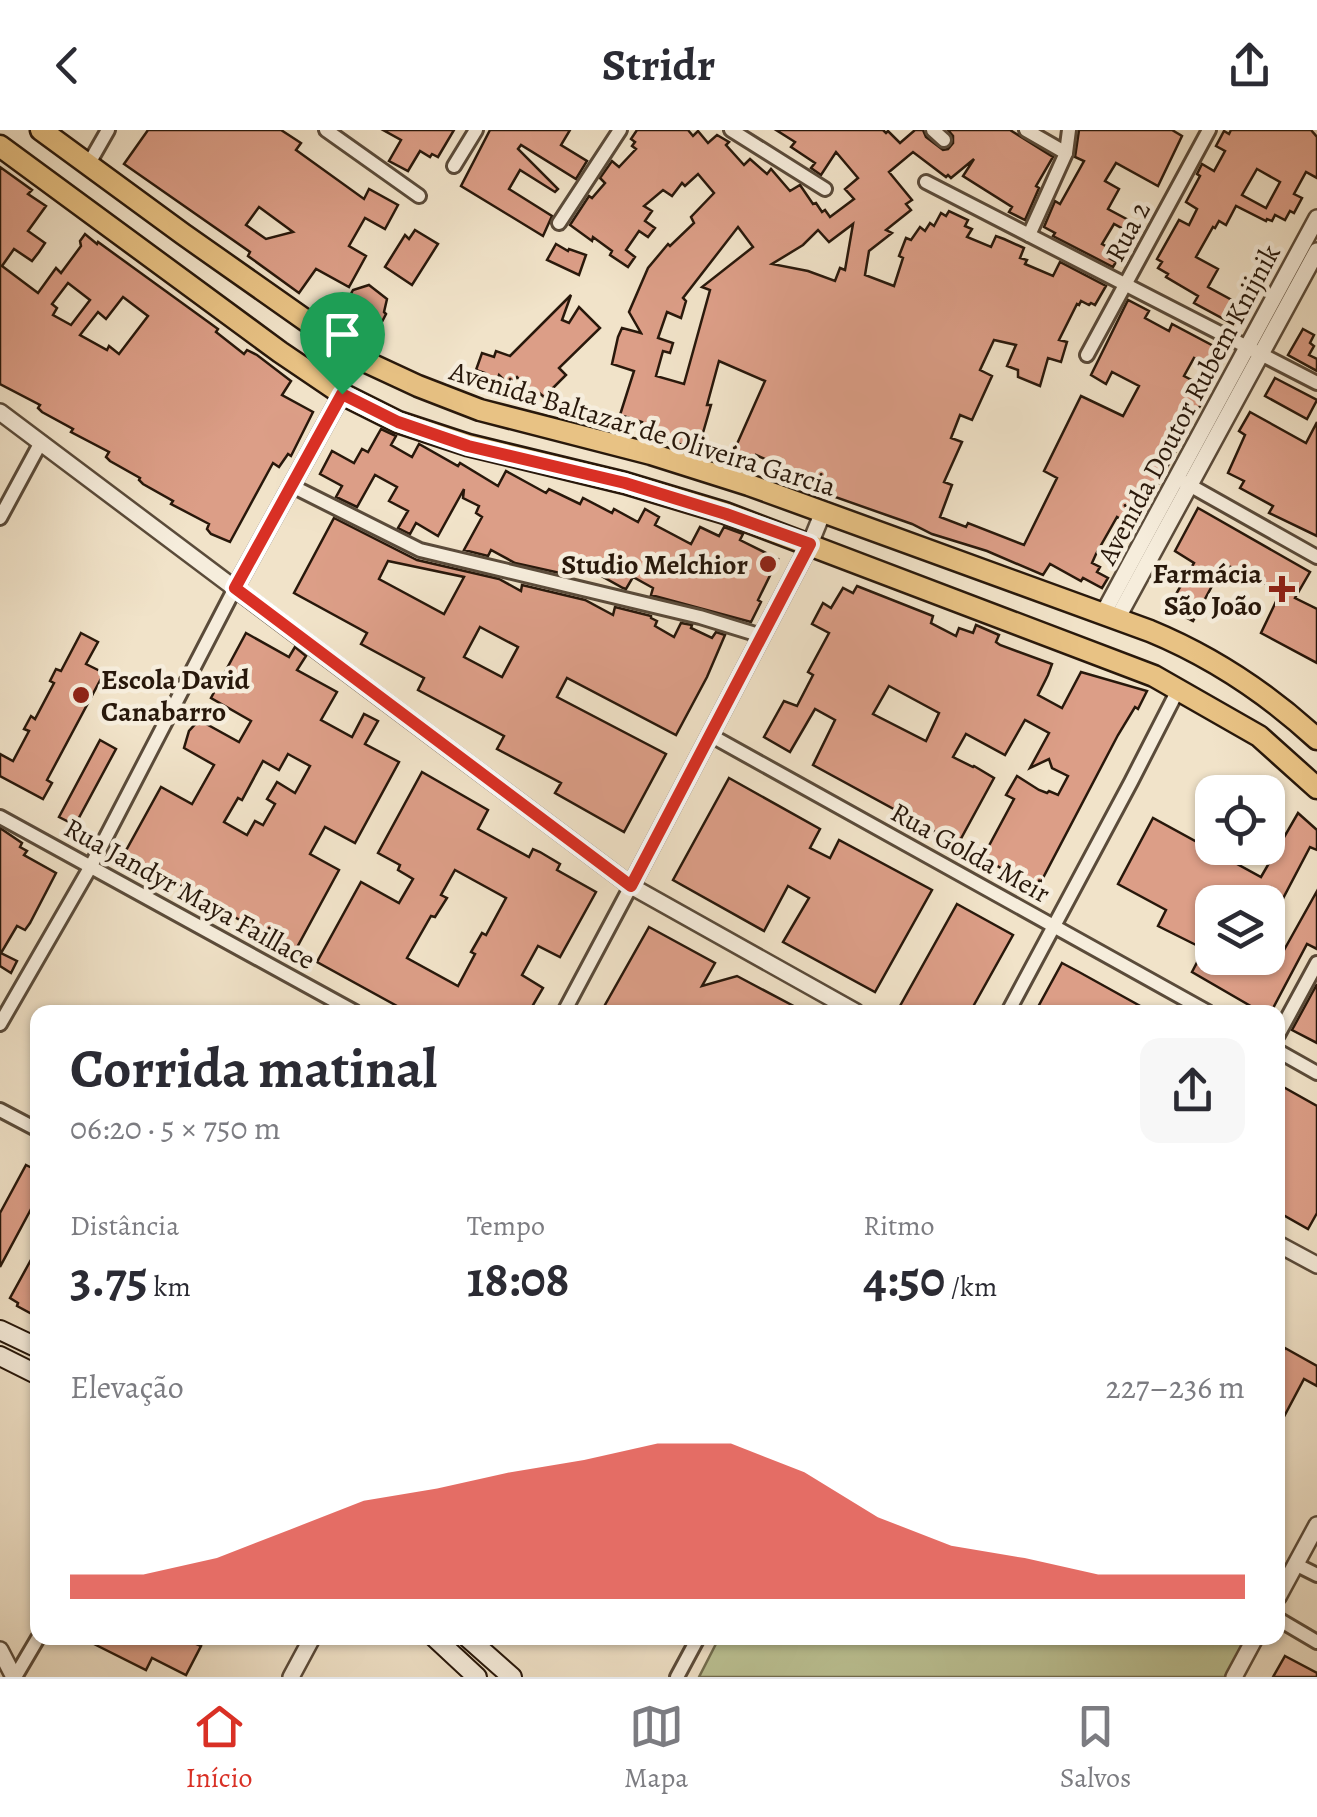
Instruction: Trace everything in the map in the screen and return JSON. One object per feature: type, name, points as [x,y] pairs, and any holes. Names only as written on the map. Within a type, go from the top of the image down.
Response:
[{"type":"main road","name":"Avenida Baltazar de Oliveira Garcia","points":[[40,130],[362,360],[480,410],[651,454],[748,484],[1180,644],[1260,692],[1317,739]]},
{"type":"main road","name":"Avenida Baltazar de Oliveira Garcia","points":[[0,146],[280,352],[342,394],[398,422],[468,446],[625,483],[726,514],[1154,676],[1259,736],[1317,788]]},
{"type":"main road","points":[[0,1330],[30,1344]]},
{"type":"main road","points":[[0,1356],[30,1371]]},
{"type":"main road","points":[[442,1645],[478,1677]]},
{"type":"main road","points":[[476,1645],[512,1677]]},
{"type":"street","points":[[88,165],[108,130]]},
{"type":"street","points":[[326,130],[342,135],[418,196]]},
{"type":"street","points":[[454,166],[476,130]]},
{"type":"street","points":[[559,223],[620,130]]},
{"type":"street","points":[[731,130],[825,189]]},
{"type":"street","points":[[1026,130],[1066,152]]},
{"type":"street","points":[[1028,235],[1066,152],[1069,130]]},
{"type":"street","name":"Rua 2","points":[[1087,354],[1209,130]]},
{"type":"street","points":[[926,182],[1317,383]]},
{"type":"street","name":"Avenida Doutor Rubem Knijnik","points":[[1110,617],[1255,350],[1317,218]]},
{"type":"street","name":"Avenida Doutor Rubem Knijnik","points":[[1255,350],[1317,251]]},
{"type":"street","points":[[0,1024],[91,866],[235,588],[342,394]]},
{"type":"street","points":[[0,412],[631,886],[844,1005]]},
{"type":"street","points":[[0,518],[40,442]]},
{"type":"street","points":[[1184,482],[1317,557]]},
{"type":"street","points":[[292,486],[420,550],[700,617],[762,636]]},
{"type":"street","points":[[568,1005],[824,512]]},
{"type":"street","points":[[1012,1005],[1178,690]]},
{"type":"street","name":"Rua Golda Meir","points":[[710,735],[1195,1005]]},
{"type":"street","name":"Rua Jandyr Maya Faillace","points":[[0,817],[343,1005]]},
{"type":"street","points":[[1285,1022],[1317,963]]},
{"type":"street","points":[[1285,1055],[1317,1073]]},
{"type":"street","points":[[0,1110],[30,1126]]},
{"type":"street","points":[[1285,1248],[1317,1266]]},
{"type":"street","points":[[1285,1584],[1317,1525]]},
{"type":"street","points":[[1296,1564],[1317,1575]]},
{"type":"street","points":[[1285,1623],[1317,1642]]},
{"type":"street","points":[[15,1677],[34,1645]]},
{"type":"street","points":[[291,1677],[308,1645]]},
{"type":"street","points":[[677,1677],[694,1645]]},
{"type":"street","points":[[1234,1677],[1251,1645]]},
{"type":"street","points":[[0,1650],[15,1677]]},
{"type":"green space","points":[[715,1645],[1243,1645],[1225,1677],[699,1677]]},
{"type":"building","points":[[148,130],[281,130],[301,143],[296,150],[364,199],[369,189],[398,205],[385,229],[365,218],[349,246],[366,256],[349,287],[316,269],[299,293],[248,256],[250,252],[124,164]],"holes":[[[259,207],[293,232],[266,239],[246,225]]]},
{"type":"building","points":[[383,130],[454,130],[438,157],[420,151],[408,171],[389,161],[401,140]]},
{"type":"building","points":[[490,130],[570,130],[561,145],[587,161],[576,179],[521,145],[518,149],[558,189],[555,192],[520,170],[509,189],[552,216],[543,236],[461,186]]},
{"type":"building","points":[[637,130],[688,130],[693,136],[698,131],[708,143],[717,135],[729,142],[726,145],[744,165],[750,159],[767,174],[771,169],[790,191],[800,185],[813,204],[830,217],[854,199],[845,189],[858,178],[836,152],[821,175],[811,168],[815,163],[791,147],[795,142],[776,130],[883,130],[900,143],[915,130],[923,130],[943,150],[953,143],[948,130],[1010,130],[1053,157],[1036,186],[1039,188],[1025,220],[1009,212],[1012,207],[963,176],[974,159],[951,178],[913,152],[889,172],[912,200],[906,204],[911,210],[886,230],[892,233],[869,251],[865,275],[894,286],[906,238],[911,240],[920,227],[925,231],[930,223],[934,226],[941,213],[946,216],[949,211],[968,220],[965,226],[972,229],[967,237],[991,247],[996,236],[1024,248],[1020,258],[1027,260],[1025,264],[1053,276],[1060,262],[1106,286],[1095,305],[1081,301],[1077,304],[1059,340],[1067,342],[1061,362],[1048,358],[1040,386],[1018,377],[1018,370],[1007,366],[1016,345],[994,340],[980,370],[992,376],[972,420],[960,415],[951,438],[962,442],[944,482],[952,485],[940,517],[966,527],[968,523],[1024,545],[1057,478],[1044,471],[1081,396],[1123,416],[1139,386],[1112,372],[1106,384],[1091,375],[1128,300],[1149,311],[1145,318],[1169,331],[1172,324],[1221,350],[1212,367],[1194,358],[1184,376],[1209,389],[1135,527],[1117,517],[1096,554],[1092,563],[1100,567],[1097,572],[1108,578],[1102,588],[1050,564],[1043,575],[987,551],[787,480],[791,471],[756,455],[751,470],[729,462],[765,381],[719,361],[698,450],[639,431],[642,422],[620,415],[634,371],[612,364],[618,337],[622,328],[641,333],[629,312],[648,268],[668,244],[694,223],[691,217],[714,193],[698,174],[685,186],[682,183],[672,196],[663,190],[644,206],[652,211],[645,221],[655,228],[648,237],[639,231],[626,250],[635,257],[628,267],[593,237],[592,241],[570,225],[589,196],[592,198],[605,183],[600,178],[612,161],[619,167],[636,149],[631,139]],"holes":[[[853,224],[845,270],[840,268],[835,281],[772,264],[803,245],[818,230],[829,242]],[[738,227],[753,247],[702,287],[710,290],[684,384],[656,376],[663,351],[670,353],[673,343],[658,338],[667,312],[681,318],[686,301],[683,298]]]},
{"type":"building","points":[[1079,130],[1172,130],[1182,136],[1158,186],[1116,163],[1105,181],[1119,189],[1108,209],[1134,223],[1129,232],[1114,224],[1102,244],[1113,250],[1109,258],[1116,262],[1113,267],[1053,236],[1055,233],[1044,227],[1055,201],[1060,204],[1084,161],[1075,157]]},
{"type":"building","points":[[1231,130],[1311,130],[1317,137],[1317,178],[1306,172],[1294,194],[1302,198],[1294,213],[1290,211],[1285,220],[1275,215],[1272,221],[1266,221],[1236,206],[1226,225],[1219,221],[1213,227],[1196,257],[1218,269],[1208,287],[1241,305],[1238,310],[1245,314],[1233,324],[1194,303],[1198,296],[1166,277],[1168,274],[1158,268],[1162,262],[1157,259],[1179,220],[1189,225],[1197,209],[1186,202],[1200,176],[1197,174],[1202,164],[1214,171],[1225,151],[1216,146],[1224,131],[1229,134]],"holes":[[[1257,169],[1280,182],[1266,208],[1242,195]]]},
{"type":"building","points":[[0,167],[32,190],[28,194],[46,206],[28,231],[45,243],[39,252],[32,261],[14,249],[2,266],[38,293],[56,268],[61,273],[85,234],[218,329],[216,332],[244,354],[247,350],[257,355],[291,381],[282,395],[313,412],[291,456],[288,454],[279,467],[273,463],[230,542],[211,534],[209,524],[171,504],[173,501],[110,461],[106,457],[109,452],[71,432],[73,429],[42,412],[40,405],[0,384]],"holes":[[[68,283],[90,300],[71,325],[53,315],[57,308],[52,304]],[[123,297],[148,316],[119,354],[80,335],[98,312],[106,319]]]},
{"type":"building","points":[[415,230],[438,244],[412,285],[385,267],[405,235],[409,239]]},
{"type":"building","points":[[556,244],[586,255],[579,275],[547,260]]},
{"type":"building","points":[[369,285],[387,299],[386,314],[372,341],[337,320],[353,290]]},
{"type":"building","points":[[571,295],[562,320],[569,323],[579,307],[600,328],[559,368],[566,375],[544,397],[537,391],[533,394],[517,377],[509,385],[499,375],[496,383],[476,370],[482,353],[494,357],[496,351],[510,356]]},
{"type":"building","points":[[1303,329],[1314,335],[1309,355],[1317,359],[1317,371],[1288,355]]},
{"type":"building","points":[[1275,378],[1317,400],[1307,419],[1265,396]]},
{"type":"building","points":[[1250,412],[1306,443],[1317,422],[1317,536],[1269,513],[1273,506],[1240,488],[1244,481],[1228,473],[1245,435],[1239,431]]},
{"type":"building","points":[[381,429],[396,436],[391,445],[412,457],[419,444],[498,486],[506,471],[546,493],[549,489],[580,504],[583,498],[638,522],[645,509],[659,517],[655,525],[691,544],[700,527],[719,536],[724,527],[743,534],[740,540],[778,559],[751,622],[651,595],[653,588],[633,577],[623,588],[569,558],[560,573],[515,563],[491,550],[488,556],[464,550],[482,517],[476,513],[479,506],[463,498],[464,489],[438,536],[416,523],[410,534],[398,528],[408,511],[389,501],[397,487],[375,475],[357,507],[336,497],[342,486],[320,474],[332,451],[354,463],[362,449],[368,452]]},
{"type":"building","points":[[1198,508],[1310,572],[1295,598],[1317,609],[1317,663],[1261,633],[1281,591],[1224,564],[1193,621],[1168,608],[1194,563],[1175,551]]},
{"type":"building","points":[[334,518],[417,560],[499,579],[521,591],[522,585],[585,600],[613,615],[615,607],[651,616],[657,621],[655,626],[674,637],[681,623],[712,638],[716,632],[725,635],[676,735],[567,678],[557,697],[666,754],[624,832],[555,793],[561,783],[497,749],[504,736],[418,690],[424,678],[361,644],[367,633],[294,593]],"holes":[[[388,561],[464,577],[444,614],[379,579]],[[480,627],[518,647],[502,677],[464,657]]]},
{"type":"building","points":[[857,586],[933,616],[931,623],[956,636],[959,628],[973,633],[976,625],[999,635],[996,642],[1000,645],[1052,664],[1038,695],[1062,708],[1081,672],[1147,691],[1118,735],[1034,895],[1031,884],[1022,880],[1011,882],[1015,876],[990,862],[977,868],[1014,799],[1006,795],[1017,776],[1039,790],[1058,795],[1068,776],[1052,768],[1049,759],[1030,768],[1049,733],[1025,720],[1005,755],[966,734],[953,757],[994,778],[958,844],[813,765],[835,720],[815,709],[790,752],[764,737],[784,701],[797,706],[813,675],[808,672],[829,633],[812,624],[823,603],[831,608],[843,588],[853,593]],"holes":[[[889,686],[939,713],[926,741],[873,714]]]},
{"type":"building","points":[[81,633],[98,642],[86,664],[104,673],[47,780],[52,783],[43,799],[0,776],[0,754],[13,761],[29,731],[24,729],[31,716],[35,719],[54,683],[50,681],[56,669],[61,671]]},
{"type":"building","points":[[246,633],[289,657],[295,647],[306,656],[297,670],[337,692],[321,720],[352,737],[364,714],[378,721],[365,744],[399,762],[355,843],[325,827],[310,854],[339,870],[295,951],[123,856],[161,787],[192,804],[214,765],[184,748],[189,731],[199,720],[239,742],[251,721],[211,698]],"holes":[[[288,754],[310,766],[295,793],[277,782],[267,799],[275,804],[263,825],[255,821],[247,835],[224,822],[238,798],[242,800],[263,761],[279,770]]]},
{"type":"building","points":[[100,740],[116,749],[75,825],[59,817]]},
{"type":"building","points":[[422,772],[488,810],[478,829],[529,857],[533,849],[540,852],[560,864],[557,870],[596,892],[560,957],[538,946],[522,975],[543,988],[533,1005],[395,1005],[317,962],[361,882],[399,903],[413,879],[398,870],[400,865],[378,853]],"holes":[[[455,870],[506,898],[486,935],[482,933],[471,952],[475,954],[458,986],[407,958],[431,916],[435,917],[447,898],[441,895]]]},
{"type":"building","points":[[729,778],[820,829],[810,848],[830,858],[839,840],[932,890],[875,992],[783,942],[809,898],[788,886],[764,931],[673,880]]},
{"type":"building","points":[[1298,813],[1317,830],[1317,850],[1310,847],[1285,895],[1285,885],[1195,885],[1195,944],[1158,926],[1166,910],[1118,884],[1153,818],[1195,841],[1195,865],[1239,865],[1261,877],[1268,865],[1285,865],[1285,835]]},
{"type":"building","points":[[0,828],[22,843],[20,847],[27,851],[24,855],[56,873],[30,923],[25,930],[17,926],[1,953],[17,961],[11,973],[0,966]]},
{"type":"building","points":[[1317,891],[1317,949],[1307,944],[1275,1005],[1249,1005],[1197,975],[1285,975],[1285,948]]},
{"type":"building","points":[[957,904],[1013,935],[974,1005],[901,1005]]},
{"type":"building","points":[[649,927],[715,963],[702,986],[737,976],[792,1005],[605,1005]]},
{"type":"building","points":[[1062,963],[1138,1005],[1039,1005]]},
{"type":"building","points":[[1317,984],[1317,1043],[1292,1030]]},
{"type":"building","points":[[1285,1088],[1317,1106],[1317,1213],[1308,1229],[1285,1216]]},
{"type":"building","points":[[26,1165],[30,1167],[30,1211],[0,1267],[0,1213]]},
{"type":"building","points":[[30,1262],[30,1313],[10,1298]]},
{"type":"building","points":[[1285,1348],[1317,1366],[1317,1386],[1304,1379],[1285,1415]]},
{"type":"building","points":[[96,1645],[201,1646],[186,1675],[152,1658],[146,1670]]},
{"type":"building","points":[[1285,1656],[1317,1673],[1317,1677],[1273,1677]]},
{"type":"place","name":"Studio Melchior","points":[[768,564]]},
{"type":"place","name":"Farmácia São João","points":[[1282,589]]},
{"type":"place","name":"Escola David Canabarro","points":[[81,695]]},
{"type":"route","points":[[342,394],[398,422],[468,446],[625,483],[810,544],[631,886],[235,588],[342,394]]}]
